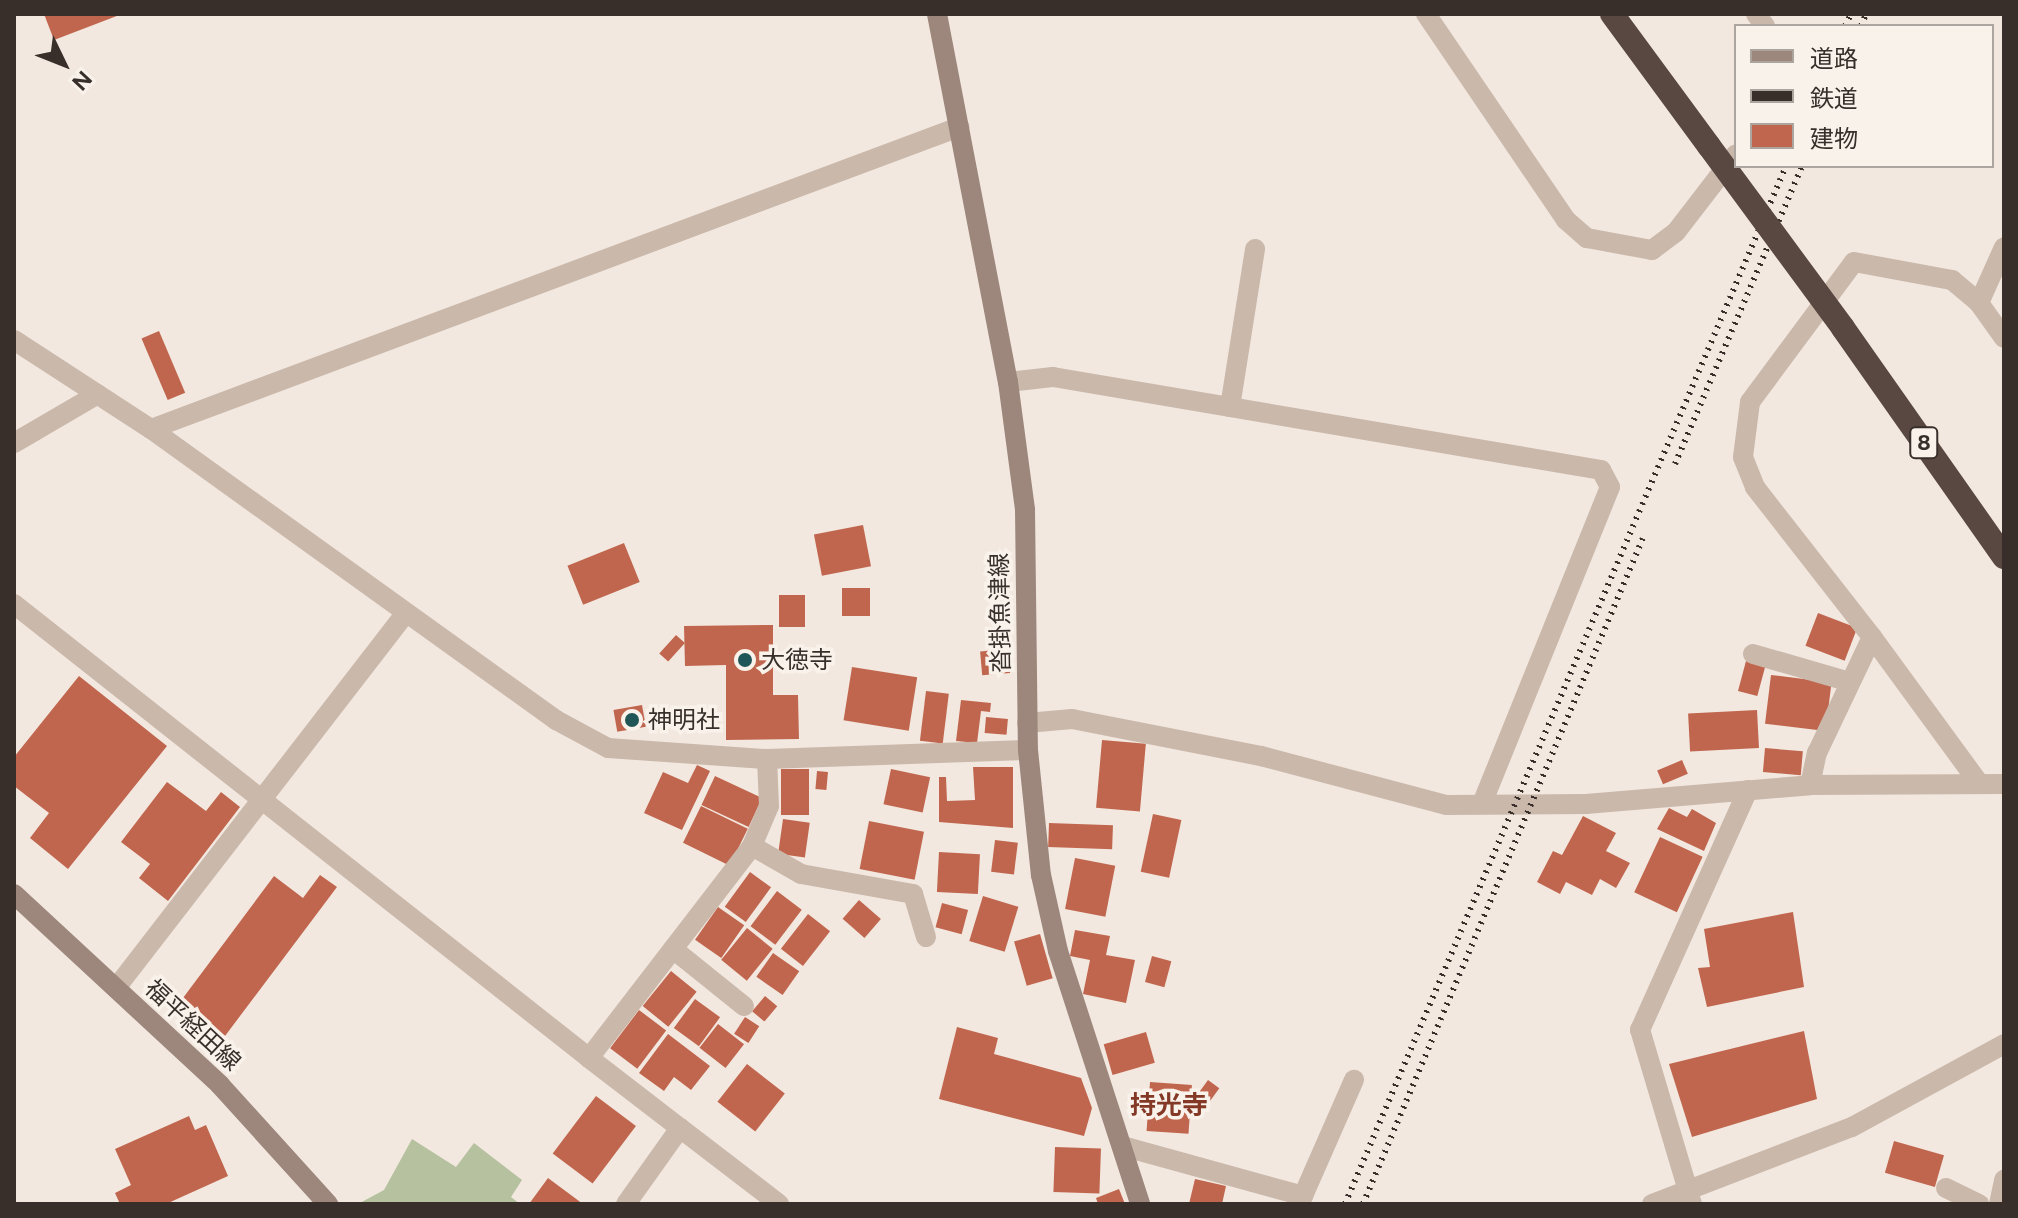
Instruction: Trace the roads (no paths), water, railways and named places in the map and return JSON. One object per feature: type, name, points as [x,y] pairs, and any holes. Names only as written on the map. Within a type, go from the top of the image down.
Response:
[{"type":"highway","name":"8","points":[[1612,14],[1843,328],[2004,557]]},
{"type":"main road","name":"沓掛魚津線","points":[[937,14],[1008,382],[1025,510],[1028,750],[1041,875],[1055,936],[1140,1204]]},
{"type":"main road","name":"福平経田線","points":[[14,894],[270,1135],[328,1204]]},
{"type":"street","points":[[1426,14],[1566,220],[1587,238],[1652,250],[1676,232],[1734,157]]},
{"type":"street","points":[[151,429],[959,127]]},
{"type":"street","points":[[1979,303],[2004,247]]},
{"type":"street","points":[[1230,407],[1255,249]]},
{"type":"street","points":[[1978,782],[1872,637],[1755,487],[1743,457],[1750,402],[1854,262],[1952,280],[1979,303],[2004,338]]},
{"type":"street","points":[[14,340],[151,429],[556,720],[608,748],[767,759],[1028,750]]},
{"type":"street","points":[[1008,382],[1053,377],[1601,470],[1610,487],[1482,804]]},
{"type":"street","points":[[14,443],[98,394]]},
{"type":"street","points":[[14,604],[259,801],[779,1204]]},
{"type":"street","points":[[116,988],[406,613]]},
{"type":"street","points":[[1810,785],[1817,753],[1872,637]]},
{"type":"street","points":[[1753,654],[1850,682]]},
{"type":"street","points":[[1027,723],[1072,719],[1261,756],[1447,805],[1586,804],[1810,785],[2004,784]]},
{"type":"street","points":[[589,1058],[752,846],[769,806],[767,759]]},
{"type":"street","points":[[1690,1197],[1640,1030],[1748,790]]},
{"type":"street","points":[[752,846],[801,874],[913,894],[926,937]]},
{"type":"street","points":[[673,949],[744,1006]]},
{"type":"street","points":[[1652,1204],[1690,1197],[1852,1127],[2004,1044]]},
{"type":"street","points":[[1122,1146],[1303,1196],[1354,1080]]},
{"type":"street","points":[[626,1204],[680,1128]]},
{"type":"street","points":[[1999,1204],[2004,1180]]},
{"type":"street","points":[[1946,1188],[1979,1204]]},
{"type":"railway","points":[[1846,24],[1851,14]]},
{"type":"railway","points":[[1862,24],[1866,14]]},
{"type":"railway","points":[[1345,1204],[1785,168]]},
{"type":"railway","points":[[1675,464],[1801,168]]},
{"type":"railway","points":[[1363,1204],[1643,538]]},
{"type":"place","name":"大徳寺","points":[[745,660]]},
{"type":"place","name":"神明社","points":[[632,720]]},
{"type":"district","name":"持光寺","points":[[1169,1106]]}]
